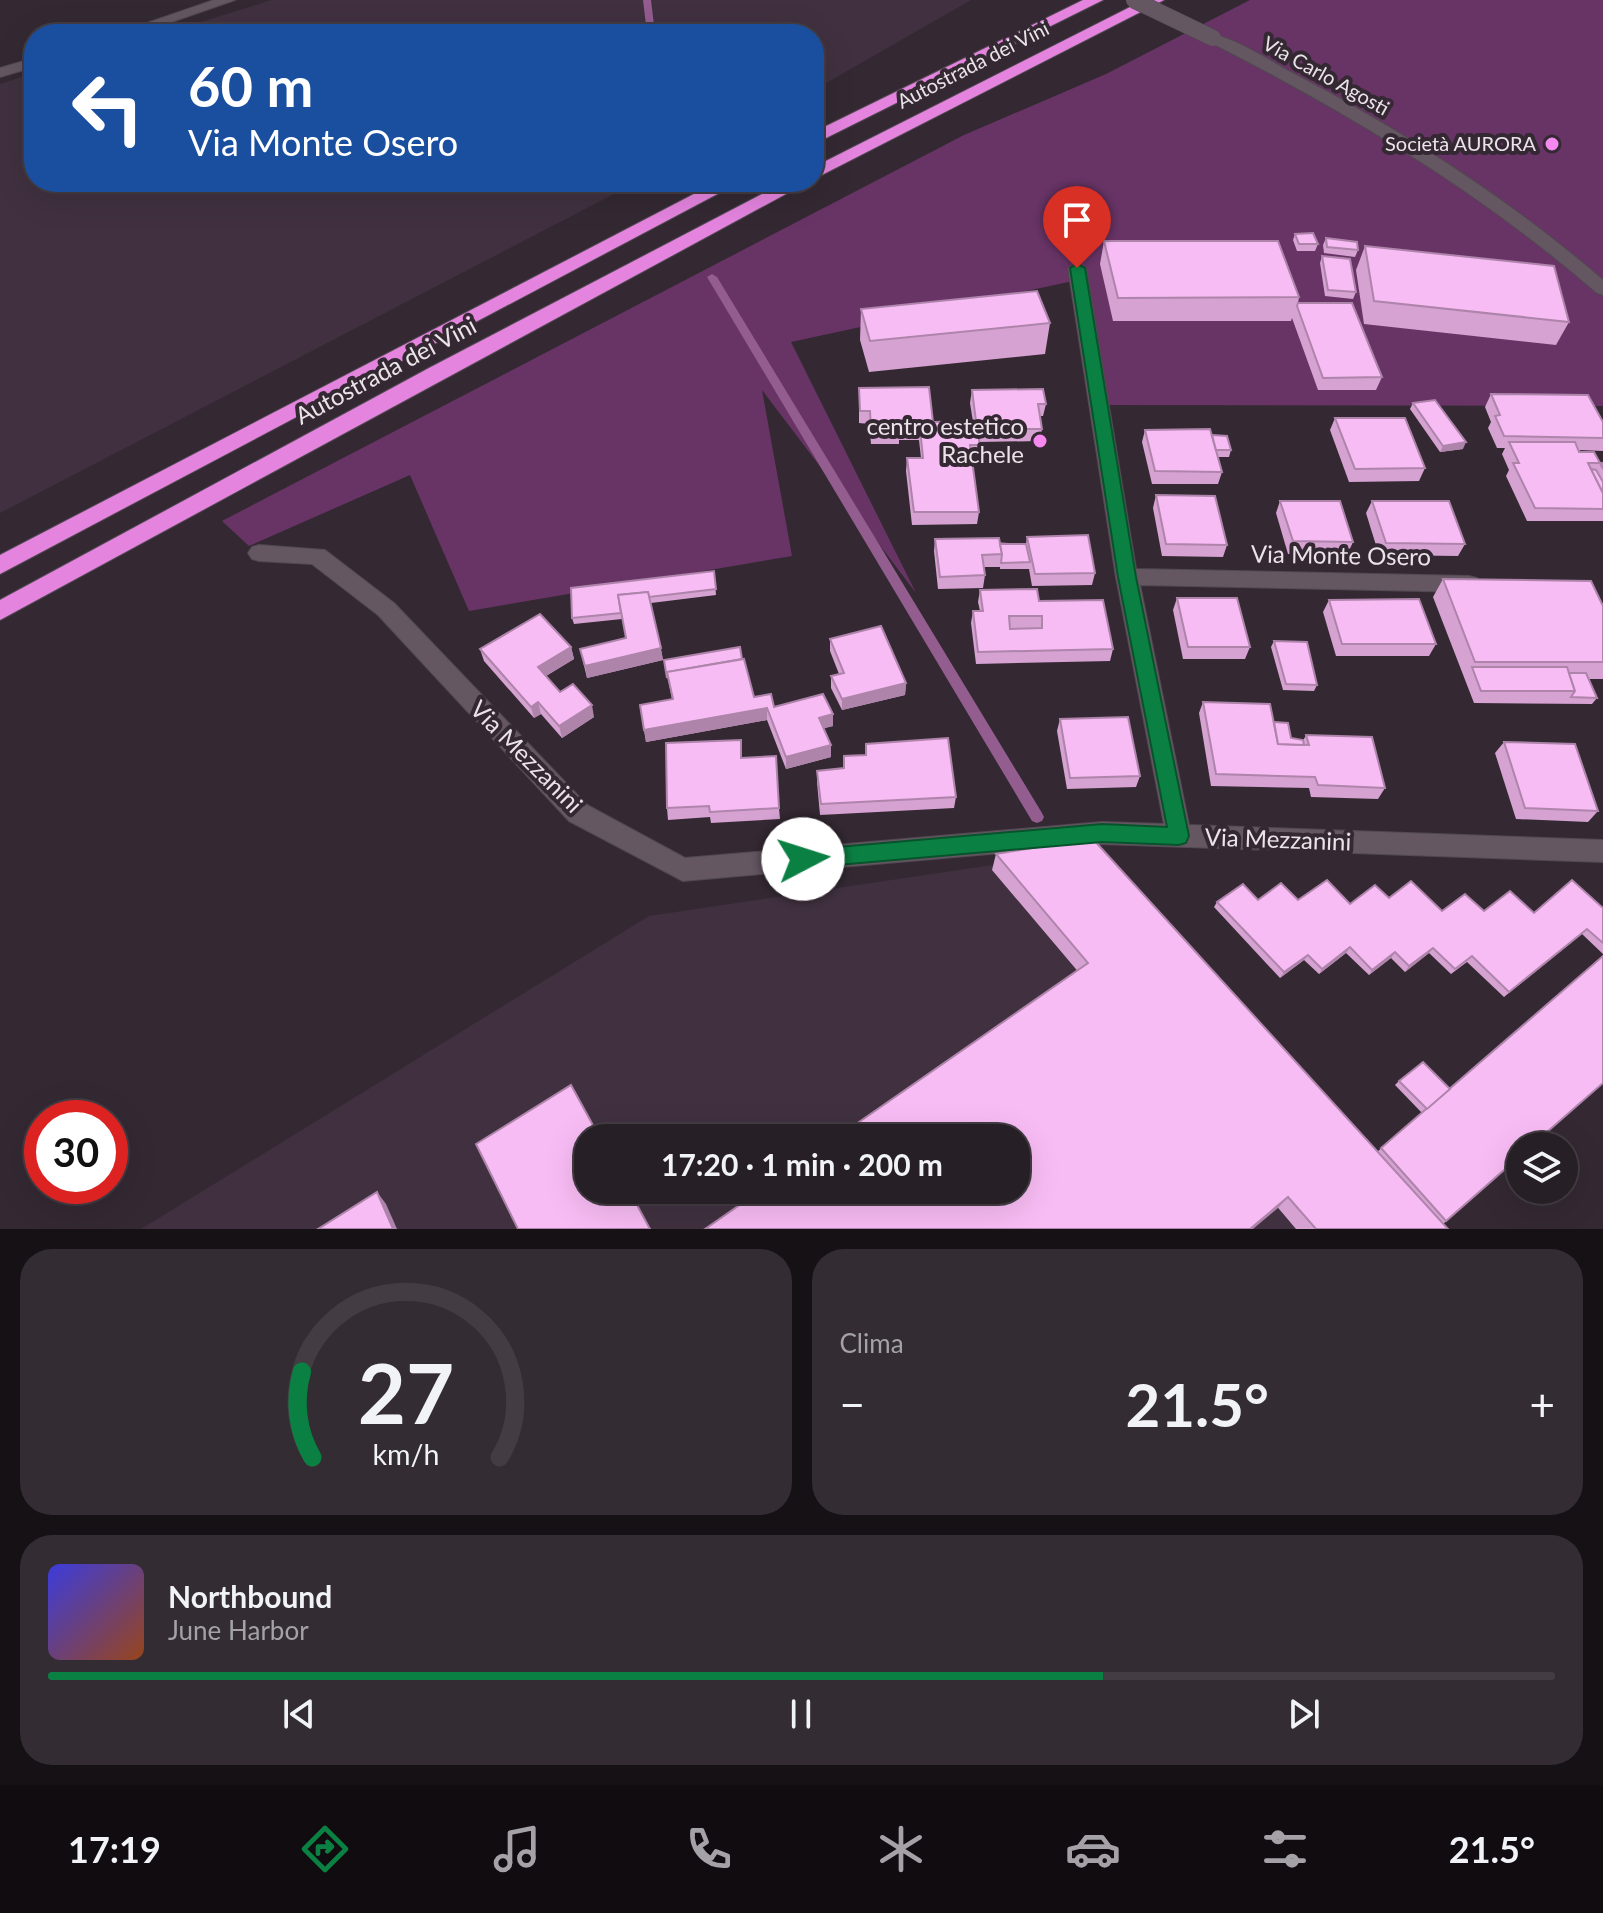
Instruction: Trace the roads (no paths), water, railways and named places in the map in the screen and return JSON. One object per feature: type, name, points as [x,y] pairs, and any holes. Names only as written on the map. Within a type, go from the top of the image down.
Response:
[{"type":"highway","name":"Autostrada dei Vini","points":[[824,134],[1095,0]]},
{"type":"highway","name":"Autostrada dei Vini","points":[[824,169],[1156,0]]},
{"type":"highway","name":"Autostrada dei Vini","points":[[0,565],[712,192]]},
{"type":"highway","name":"Autostrada dei Vini","points":[[0,611],[436,373],[780,192]]},
{"type":"street","points":[[153,24],[228,0]]},
{"type":"street","name":"Via Carlo Agosti","points":[[1134,0],[1306,84],[1470,185],[1564,254],[1603,289]]},
{"type":"street","points":[[0,73],[24,65]]},
{"type":"street","points":[[1077,268],[1127,577],[1179,836]]},
{"type":"street","name":"Via Mezzanini","points":[[259,553],[317,556],[386,609],[578,813],[683,870],[1102,833],[1603,851]]},
{"type":"street","name":"Via Monte Osero","points":[[1127,577],[1490,585]]},
{"type":"waterway","points":[[647,0],[650,24]]},
{"type":"waterway","points":[[712,277],[1037,817]]},
{"type":"place","name":"Società AURORA","points":[[1552,144]]},
{"type":"place","name":"centro estetico Rachele","points":[[1040,441]]}]
